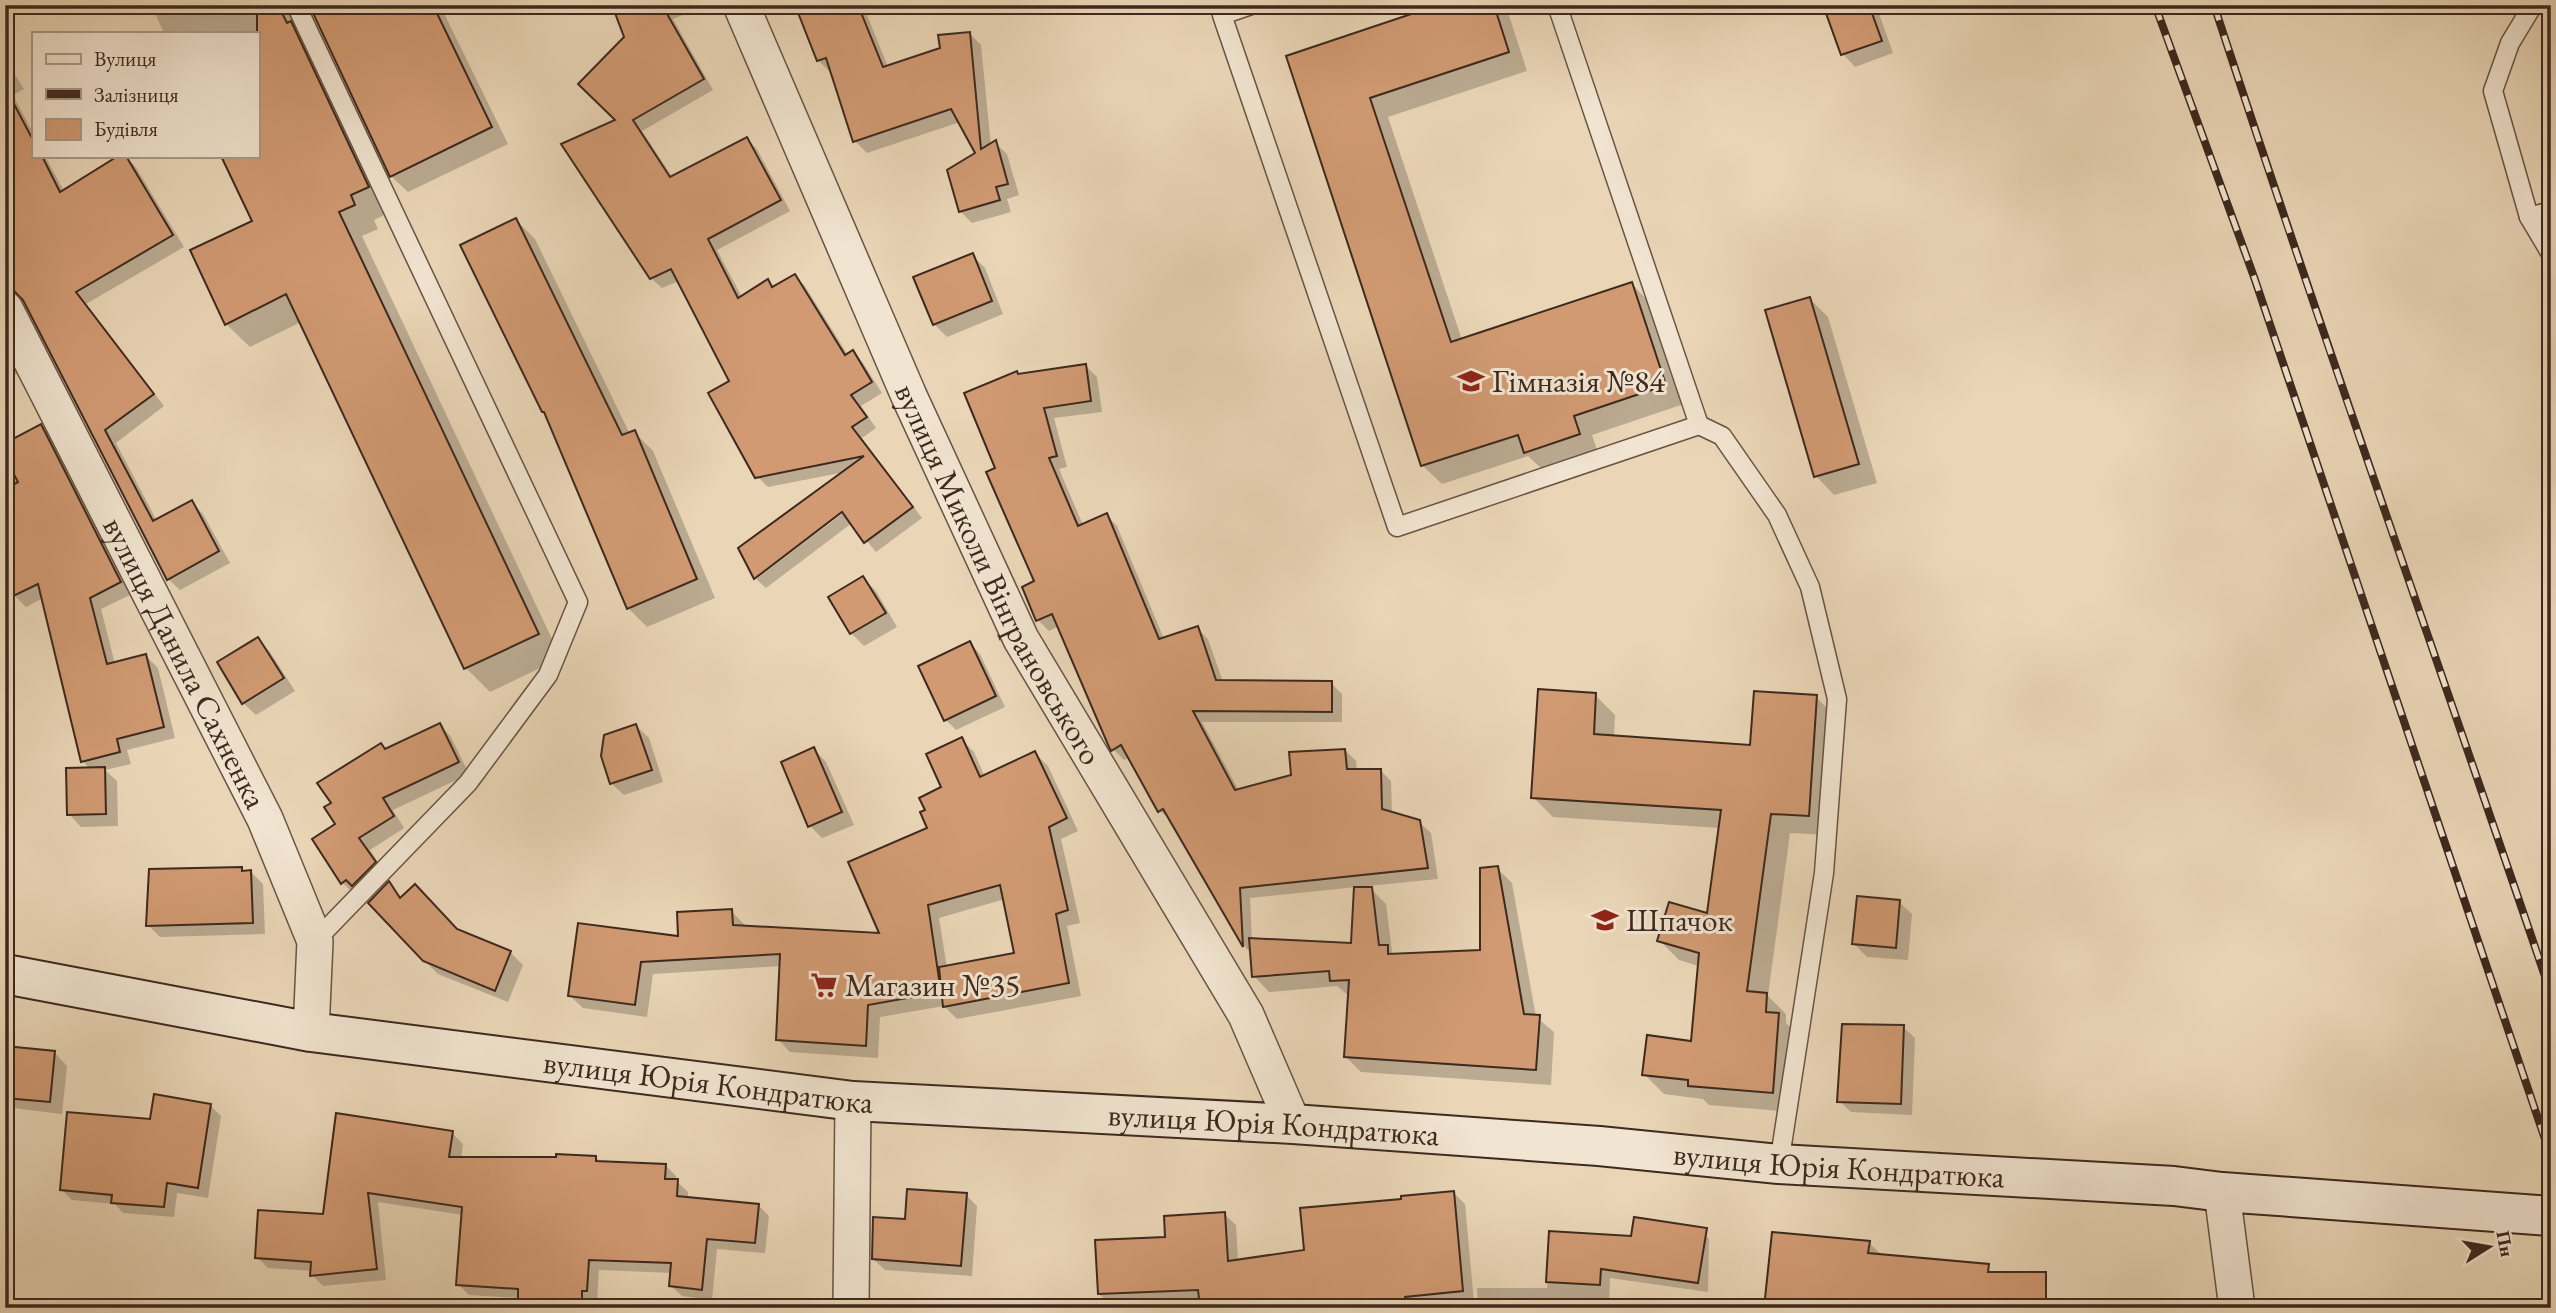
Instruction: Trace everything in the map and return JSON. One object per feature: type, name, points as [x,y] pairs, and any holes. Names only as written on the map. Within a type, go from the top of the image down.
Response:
[{"type":"street","name":"вулиця Миколи Вінграновського","points":[[741,5],[909,396],[1021,639],[1245,1015],[1293,1124]]},
{"type":"street","name":"вулиця Данила Сахненка","points":[[5,309],[265,819],[315,941],[311,1032]]},
{"type":"street","name":"вулиця Юрія Кондратюка","points":[[5,974],[311,1032],[853,1101],[1293,1124],[1598,1146],[1779,1164],[2174,1186],[2222,1192],[2551,1216]]},
{"type":"street","points":[[851,1308],[853,1101]]},
{"type":"street","points":[[2222,1192],[2237,1308]]},
{"type":"lane","points":[[296,5],[578,602],[548,675],[468,783],[315,941]]},
{"type":"lane","points":[[1251,5],[1222,15],[1397,527],[1699,425],[1722,436],[1777,515],[1810,587],[1837,699],[1824,873],[1779,1164]]},
{"type":"lane","points":[[1557,5],[1699,425]]},
{"type":"lane","points":[[2533,5],[2510,43],[2493,91],[2529,217],[2551,254]]},
{"type":"lane","points":[[2529,217],[2551,212]]},
{"type":"building","points":[[257,5],[278,5],[287,23],[291,21],[369,187],[351,195],[355,205],[339,212],[539,634],[464,669],[286,294],[225,325],[190,250],[252,221],[222,158],[259,158]]},
{"type":"building","points":[[324,5],[433,5],[492,127],[390,177],[312,11]]},
{"type":"building","points":[[612,5],[662,5],[704,79],[633,120],[670,177],[747,137],[781,200],[708,239],[738,298],[768,279],[772,287],[795,274],[845,355],[853,350],[872,382],[851,395],[867,417],[852,427],[913,507],[864,543],[842,512],[754,579],[738,548],[864,456],[755,478],[708,393],[729,381],[671,269],[650,279],[561,144],[615,120],[578,84],[624,37]]},
{"type":"building","points":[[795,5],[858,5],[883,67],[940,48],[938,35],[970,32],[981,149],[996,140],[1008,184],[996,187],[1000,200],[959,212],[947,170],[975,153],[951,109],[853,142],[826,58],[817,61]]},
{"type":"building","points":[[1438,5],[1494,5],[1509,52],[1370,98],[1451,342],[1632,282],[1666,385],[1574,416],[1580,434],[1524,453],[1518,435],[1421,466],[1286,56]]},
{"type":"building","points":[[1823,5],[1869,5],[1882,41],[1841,55]]},
{"type":"building","points":[[5,87],[32,138],[32,158],[43,158],[60,192],[115,158],[127,158],[173,235],[76,292],[154,394],[105,430],[153,521],[192,500],[219,551],[167,580],[23,300],[14,291],[5,273]]},
{"type":"building","points":[[516,218],[622,435],[635,430],[697,579],[627,609],[544,412],[460,245]]},
{"type":"building","points":[[973,253],[992,301],[933,325],[913,277]]},
{"type":"building","points":[[1810,297],[1859,464],[1814,477],[1765,310]]},
{"type":"building","points":[[1086,364],[1091,401],[1044,408],[1057,456],[1049,458],[1078,526],[1107,513],[1159,639],[1198,626],[1216,680],[1332,681],[1332,712],[1193,711],[1235,790],[1291,775],[1289,752],[1345,749],[1347,769],[1381,769],[1382,809],[1420,820],[1428,868],[1240,888],[1243,947],[1163,809],[1158,812],[1121,745],[1111,751],[1052,614],[1036,621],[1022,587],[1034,581],[986,472],[995,468],[964,393],[1017,371],[1018,374]]},
{"type":"building","points":[[41,424],[121,582],[90,598],[107,664],[146,654],[164,727],[117,739],[120,752],[81,762],[38,584],[5,600],[5,489],[18,482],[5,457],[5,443]]},
{"type":"building","points":[[863,576],[886,613],[850,634],[828,597]]},
{"type":"building","points":[[258,637],[284,678],[242,704],[217,662]]},
{"type":"building","points":[[970,641],[996,696],[944,721],[918,666]]},
{"type":"building","points":[[1538,689],[1596,693],[1594,734],[1750,745],[1754,691],[1817,695],[1809,816],[1771,814],[1747,991],[1767,993],[1766,1012],[1779,1013],[1773,1093],[1688,1086],[1688,1080],[1642,1075],[1647,1035],[1691,1041],[1699,953],[1657,941],[1669,902],[1707,913],[1721,810],[1531,798]]},
{"type":"building","points":[[440,723],[459,762],[383,798],[394,816],[359,838],[376,862],[352,886],[346,880],[341,884],[312,839],[335,824],[324,807],[331,803],[317,783],[381,743],[385,749]]},
{"type":"building","points":[[636,724],[652,770],[610,784],[601,756],[604,735]]},
{"type":"building","points":[[962,737],[980,777],[1035,751],[1067,818],[1049,827],[1068,910],[1056,914],[1069,983],[943,1007],[939,967],[1014,953],[1000,885],[928,905],[941,992],[868,1005],[866,1046],[776,1040],[780,954],[641,962],[635,1005],[568,996],[578,923],[678,936],[677,912],[732,909],[733,925],[879,933],[848,862],[927,828],[920,812],[925,810],[919,798],[941,787],[926,754]]},
{"type":"building","points":[[814,747],[842,812],[808,827],[781,762]]},
{"type":"building","points":[[105,767],[106,814],[67,815],[66,768]]},
{"type":"building","points":[[1498,866],[1524,1014],[1540,1015],[1536,1070],[1344,1057],[1349,980],[1330,981],[1329,971],[1252,977],[1249,938],[1351,943],[1354,887],[1372,887],[1379,945],[1388,945],[1388,954],[1480,950],[1480,868]]},
{"type":"building","points":[[242,867],[242,871],[251,870],[253,923],[146,926],[149,869]]},
{"type":"building","points":[[389,881],[400,898],[415,884],[457,929],[511,951],[495,991],[423,961],[368,903]]},
{"type":"building","points":[[1857,896],[1900,900],[1896,948],[1852,944]]},
{"type":"building","points":[[1842,1024],[1904,1025],[1901,1104],[1837,1102]]},
{"type":"building","points":[[5,1046],[55,1051],[50,1102],[5,1098]]},
{"type":"building","points":[[154,1094],[211,1104],[198,1188],[167,1183],[164,1207],[111,1203],[112,1195],[60,1190],[67,1112],[150,1119]]},
{"type":"building","points":[[336,1113],[453,1131],[449,1157],[556,1157],[556,1154],[596,1156],[596,1161],[666,1164],[665,1179],[678,1179],[677,1196],[759,1204],[755,1243],[707,1239],[702,1290],[669,1286],[671,1263],[589,1260],[587,1291],[582,1291],[582,1308],[518,1308],[518,1289],[456,1285],[462,1207],[368,1193],[377,1269],[310,1276],[311,1262],[255,1258],[258,1210],[323,1214]]},
{"type":"building","points":[[907,1189],[967,1193],[961,1266],[872,1259],[873,1217],[905,1219]]},
{"type":"building","points":[[1454,1191],[1463,1291],[1405,1297],[1406,1308],[1200,1308],[1198,1290],[1098,1294],[1095,1240],[1165,1237],[1164,1216],[1225,1212],[1228,1261],[1304,1250],[1300,1208],[1401,1199],[1401,1196]]},
{"type":"building","points":[[1634,1217],[1707,1228],[1698,1283],[1601,1269],[1600,1285],[1546,1282],[1549,1231],[1631,1236]]},
{"type":"building","points":[[1772,1232],[1870,1241],[1868,1253],[1989,1264],[1988,1272],[2046,1272],[2046,1308],[1764,1308]]},
{"type":"railway","points":[[2155,5],[2254,277],[2551,1157]]},
{"type":"railway","points":[[2214,5],[2551,994]]},
{"type":"place","name":"Гімназія №84","points":[[1471,381]]},
{"type":"place","name":"Шпачок","points":[[1605,920]]},
{"type":"place","name":"Магазин №35","points":[[824,985]]}]
